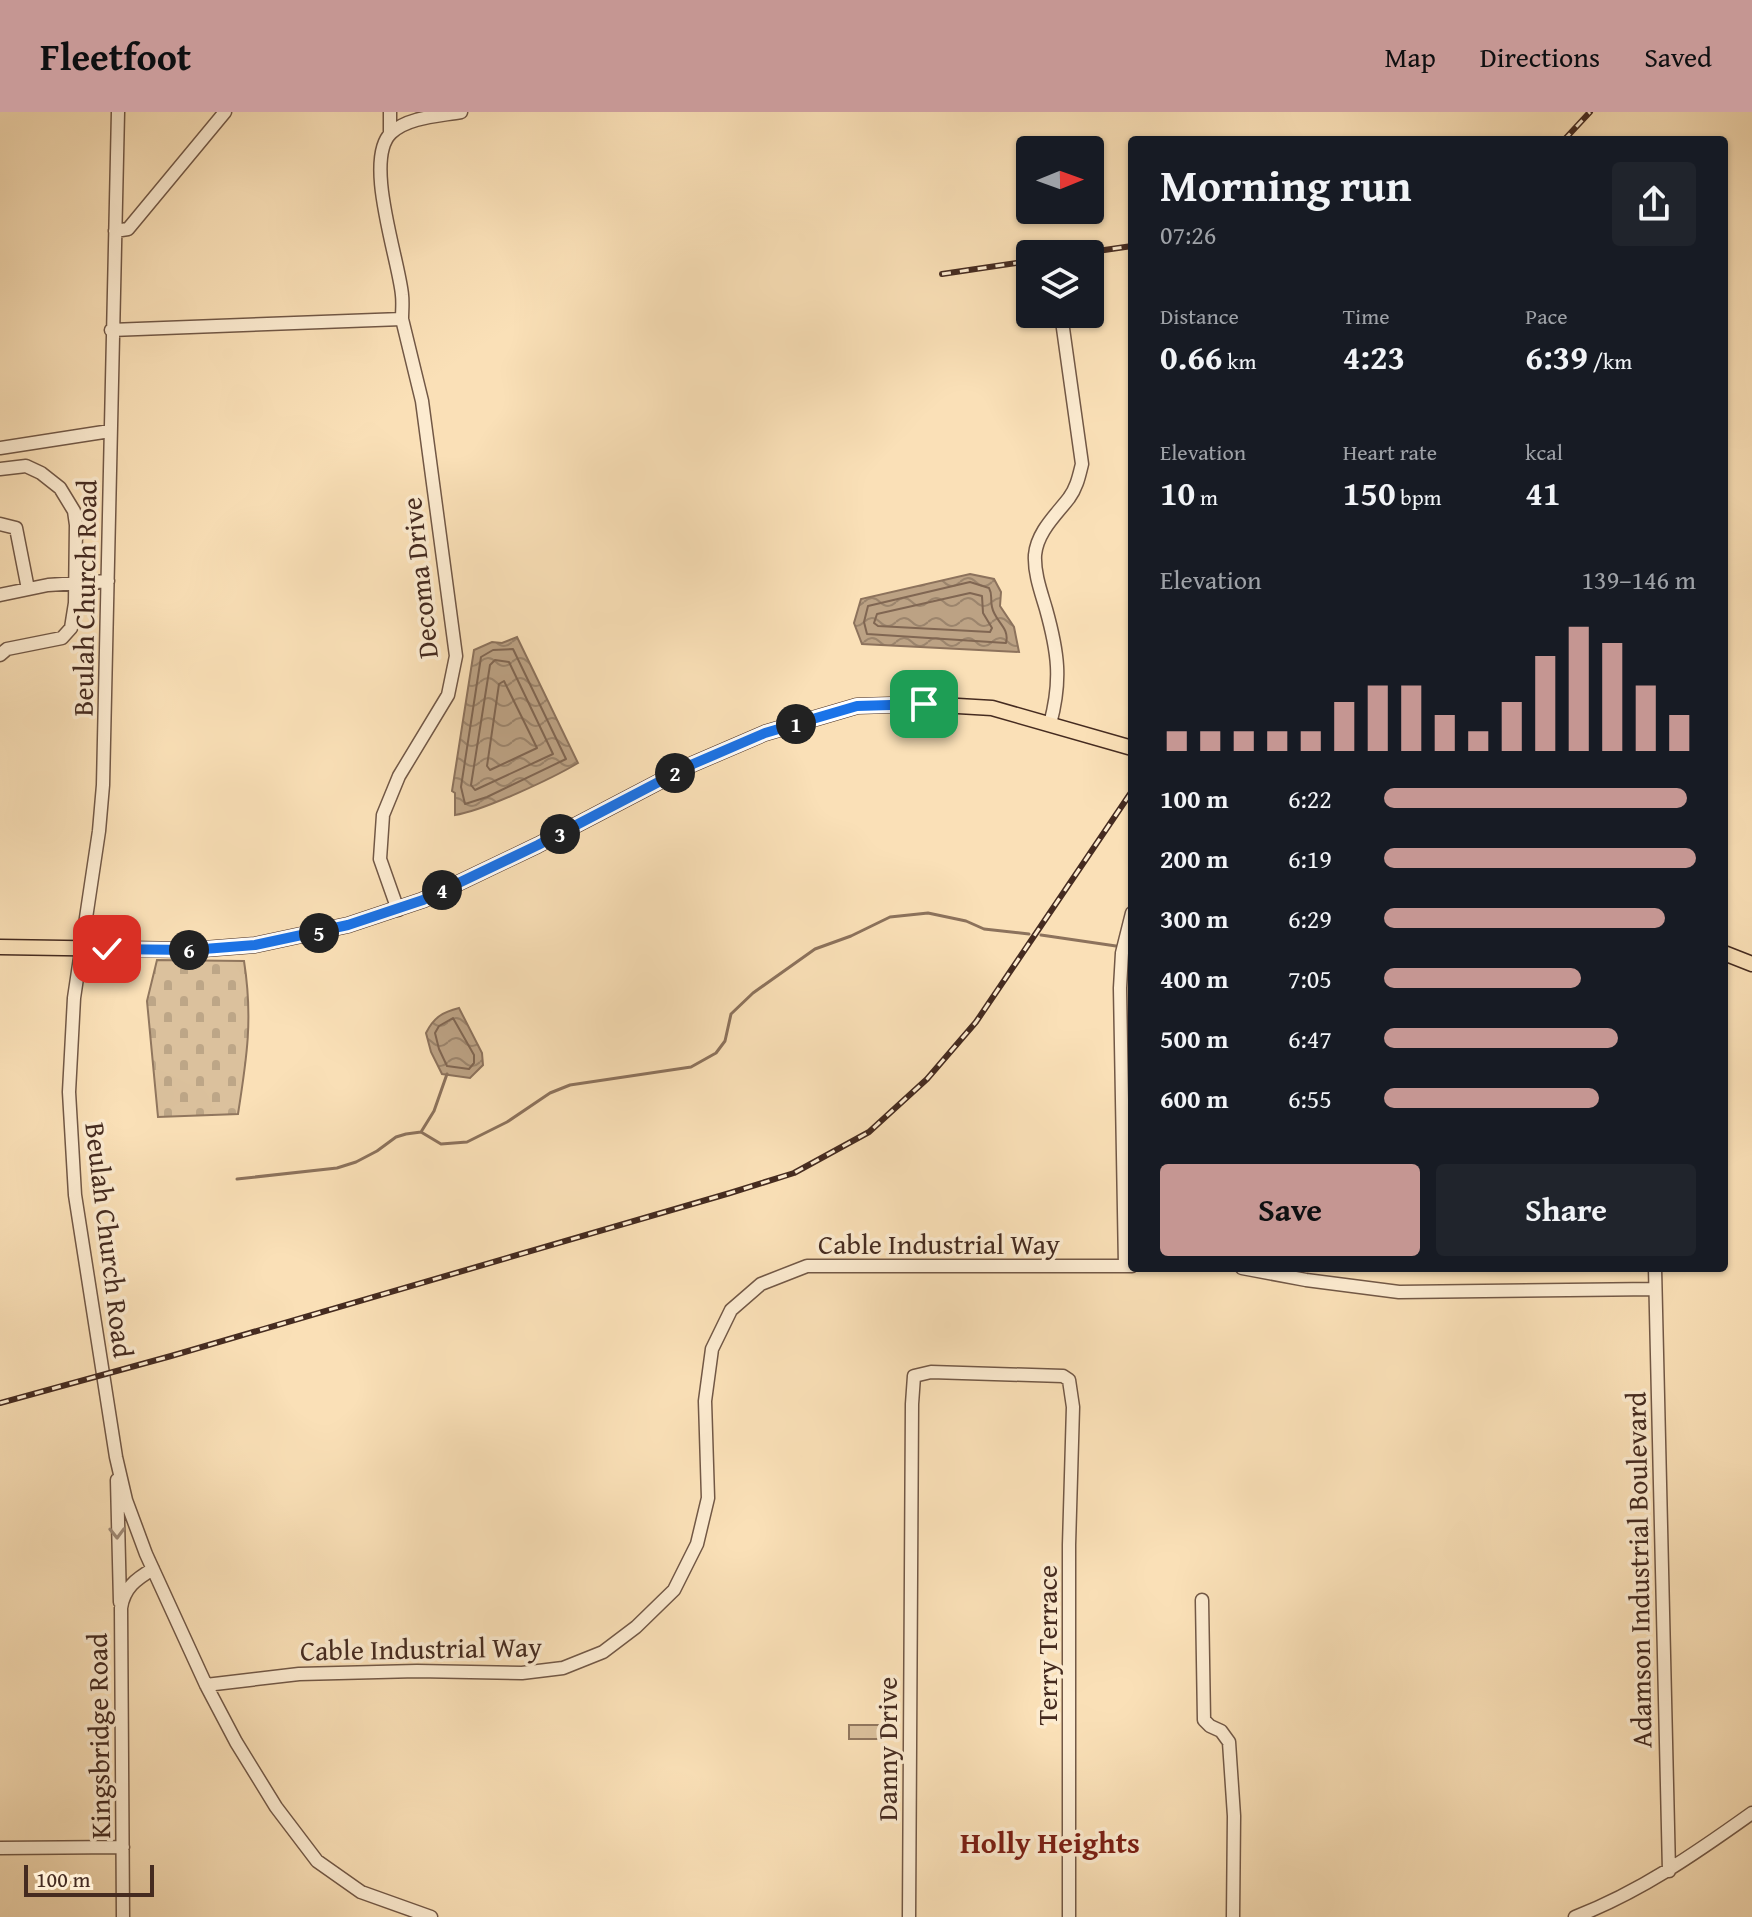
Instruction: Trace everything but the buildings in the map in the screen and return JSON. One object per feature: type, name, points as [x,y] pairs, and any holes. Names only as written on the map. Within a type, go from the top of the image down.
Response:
[{"type":"main road","points":[[0,947],[191,950],[255,945],[320,932],[398,910],[538,845],[693,764],[765,733],[857,706],[924,704],[992,708],[1128,747]]},
{"type":"main road","points":[[1728,955],[1752,964]]},
{"type":"street","name":"Beulah Church Road","points":[[118,112],[103,785],[70,1046],[69,1092],[72,1167],[116,1457],[126,1500],[153,1569],[206,1685],[276,1807],[317,1861],[361,1892],[431,1917]]},
{"type":"street","points":[[115,231],[128,229],[225,112]]},
{"type":"street","name":"Decoma Drive","points":[[390,112],[390,134],[383,146],[381,191],[402,292],[402,319],[422,401],[456,656],[448,695],[399,776],[383,815],[380,859],[398,910]]},
{"type":"street","points":[[390,134],[404,125],[461,112]]},
{"type":"street","points":[[111,330],[402,319]]},
{"type":"street","points":[[1050,724],[1059,679],[1058,660],[1038,582],[1035,556],[1038,539],[1070,497],[1082,464],[1063,328]]},
{"type":"street","points":[[0,448],[110,431]]},
{"type":"street","points":[[0,469],[26,466],[60,488],[74,511],[75,583],[71,628],[62,638],[7,649],[0,655]]},
{"type":"street","points":[[0,524],[16,528],[28,589]]},
{"type":"street","points":[[0,595],[108,581]]},
{"type":"street","points":[[1128,929],[1122,953],[1120,988],[1128,1235]]},
{"type":"street","name":"Cable Industrial Way","points":[[206,1685],[299,1674],[417,1671],[522,1673],[563,1668],[603,1652],[636,1627],[674,1590],[697,1544],[708,1498],[705,1401],[712,1349],[731,1310],[761,1284],[807,1266],[1128,1266]]},
{"type":"street","points":[[1263,1272],[1399,1292],[1655,1289]]},
{"type":"street","name":"Adamson Industrial Boulevard","points":[[1655,1272],[1669,1871]]},
{"type":"street","name":"Danny Drive","points":[[909,1917],[914,1376],[931,1372],[961,1372],[1063,1376]]},
{"type":"street","name":"Terry Terrace","points":[[1063,1376],[1069,1380],[1073,1407],[1069,1545],[1069,1917]]},
{"type":"street","points":[[116,1457],[121,1608]]},
{"type":"street","name":"Kingsbridge Road","points":[[123,1917],[121,1608],[122,1598],[131,1584],[153,1569]]},
{"type":"street","points":[[1202,1600],[1204,1720],[1221,1731],[1229,1742],[1234,1816],[1233,1917]]},
{"type":"street","points":[[1575,1917],[1605,1906],[1669,1871],[1752,1813]]},
{"type":"street","points":[[0,1848],[123,1847]]},
{"type":"green space","points":[[157,960],[244,961],[248,1038],[238,1114],[158,1117],[147,1001]]},
{"type":"green space","points":[[849,1725],[879,1725],[879,1739],[849,1739]]},
{"type":"water","points":[[970,574],[994,579],[1001,592],[1000,606],[1014,627],[1019,652],[862,644],[854,623],[861,599]]},
{"type":"water","points":[[517,637],[578,763],[500,801],[455,815],[455,793],[452,791],[474,650],[492,642],[502,643]]},
{"type":"water","points":[[459,1008],[482,1053],[483,1065],[470,1078],[442,1074],[426,1033],[440,1016]]},
{"type":"waterway","points":[[237,1179],[337,1168],[356,1162],[406,1134],[421,1132],[441,1144],[467,1142],[507,1122],[550,1093],[570,1085],[691,1067],[716,1053],[725,1041],[731,1014],[753,993],[815,949],[890,917],[928,913],[966,921],[984,929],[1029,934]]},
{"type":"waterway","points":[[1041,935],[1116,946]]},
{"type":"waterway","points":[[421,1132],[434,1111],[447,1074]]},
{"type":"railway","points":[[1568,136],[1590,112]]},
{"type":"railway","points":[[1104,250],[1128,247]]},
{"type":"railway","points":[[942,274],[1016,263]]},
{"type":"railway","points":[[0,1403],[171,1356],[794,1173],[869,1132],[927,1079],[976,1022],[1128,797]]},
{"type":"district","name":"Holly Heights","points":[[1050,1842]]},
{"type":"route","points":[[107,949],[191,950],[255,945],[348,925],[423,900],[538,845],[693,764],[765,733],[857,706],[924,704]]}]
